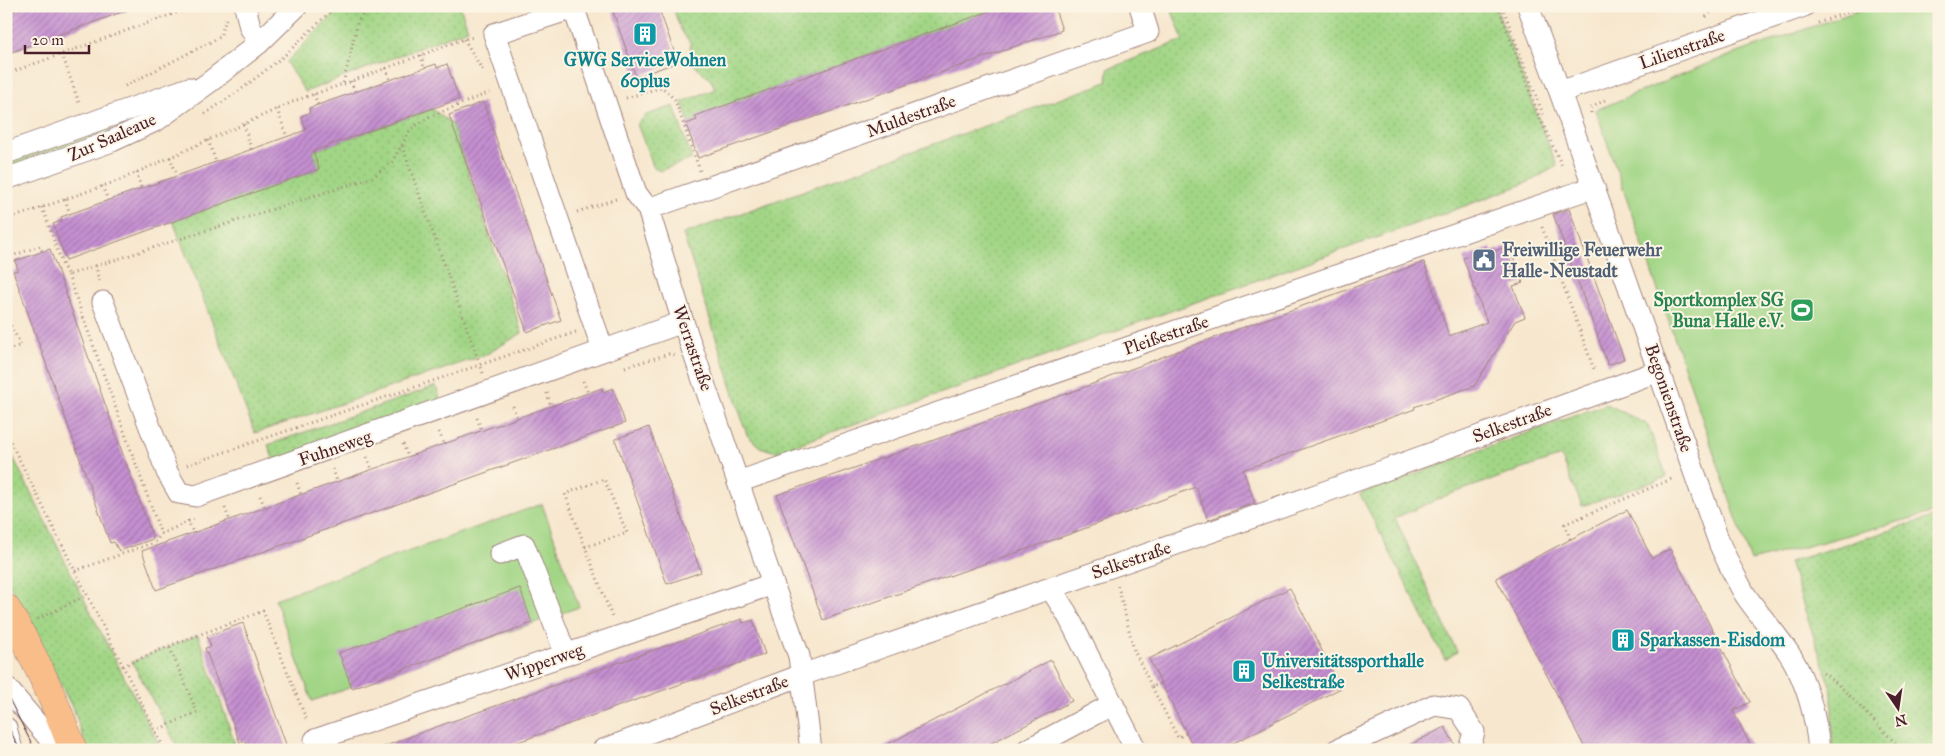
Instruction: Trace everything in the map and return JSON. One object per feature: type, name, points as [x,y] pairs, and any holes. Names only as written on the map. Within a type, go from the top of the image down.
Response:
[{"type":"main road","points":[[13,619],[44,679],[73,750]]},
{"type":"street","points":[[245,6],[250,27],[259,43]]},
{"type":"street","name":"Zur Saaleaue","points":[[6,179],[112,141],[157,120],[259,43],[297,6]]},
{"type":"street","name":"Muldestraße","points":[[642,201],[1148,32],[1140,6]]},
{"type":"street","name":"Begonienstraße","points":[[1528,6],[1560,92],[1584,191],[1659,371],[1720,545],[1745,593],[1781,640],[1793,660],[1807,691],[1817,726],[1819,750]]},
{"type":"street","name":"Lilienstraße","points":[[1560,92],[1804,6]]},
{"type":"street","name":"Werrastraße","points":[[494,34],[573,7],[799,656],[803,683]]},
{"type":"street","points":[[494,34],[604,350]]},
{"type":"street","name":"Zur Saaleaue","points":[[6,153],[211,81]]},
{"type":"street","name":"Pleißestraße","points":[[738,482],[1584,191]]},
{"type":"street","name":"Fuhneweg","points":[[103,302],[167,472],[179,493],[196,496],[683,322]]},
{"type":"street","name":"Selkestraße","points":[[603,750],[803,683],[1051,589],[1659,371]]},
{"type":"street","points":[[500,554],[524,545],[566,655]]},
{"type":"street","name":"Wipperweg","points":[[315,740],[773,584]]},
{"type":"street","points":[[1051,589],[1067,614],[1136,750]]},
{"type":"street","name":"Selkestraße","points":[[803,683],[811,750]]},
{"type":"street","points":[[6,687],[59,750]]},
{"type":"street","points":[[1027,750],[1113,704]]},
{"type":"street","points":[[1339,749],[1434,705],[1459,709],[1474,732],[1469,750]]},
{"type":"street","points":[[6,728],[12,750]]},
{"type":"path","points":[[6,74],[195,6]]},
{"type":"path","points":[[343,84],[358,20],[368,6]]},
{"type":"path","points":[[1500,6],[1539,116],[1584,191]]},
{"type":"path","points":[[1702,22],[1716,6]]},
{"type":"path","points":[[118,90],[220,37],[226,18],[225,12]]},
{"type":"path","points":[[6,220],[102,186],[314,94],[464,39],[494,34]]},
{"type":"path","points":[[464,39],[484,73]]},
{"type":"path","points":[[62,54],[79,103],[87,100]]},
{"type":"path","points":[[421,55],[424,68]]},
{"type":"path","points":[[386,68],[390,80]]},
{"type":"path","points":[[351,81],[355,92]]},
{"type":"path","points":[[626,98],[662,87],[674,100],[702,178]]},
{"type":"path","points":[[494,90],[497,99]]},
{"type":"path","points":[[68,275],[372,177],[392,162],[411,130],[429,117],[485,93]]},
{"type":"path","points":[[314,94],[318,105]]},
{"type":"path","points":[[277,109],[287,136]]},
{"type":"path","points":[[244,124],[251,149]]},
{"type":"path","points":[[208,140],[216,162]]},
{"type":"path","points":[[402,145],[490,392]]},
{"type":"path","points":[[170,157],[177,176]]},
{"type":"path","points":[[136,172],[141,188]]},
{"type":"path","points":[[102,186],[108,200]]},
{"type":"path","points":[[65,199],[70,214]]},
{"type":"path","points":[[557,218],[642,201]]},
{"type":"path","points":[[42,207],[161,534],[155,542],[75,571]]},
{"type":"path","points":[[1536,208],[1602,391]]},
{"type":"path","points":[[6,258],[40,246],[42,251]]},
{"type":"path","points":[[96,266],[103,302]]},
{"type":"path","points":[[6,317],[21,345],[6,352]]},
{"type":"path","points":[[142,480],[577,332],[574,322]]},
{"type":"path","points":[[584,381],[588,393]]},
{"type":"path","points":[[547,394],[551,406]]},
{"type":"path","points":[[513,406],[517,418]]},
{"type":"path","points":[[477,418],[482,431]]},
{"type":"path","points":[[439,432],[444,444]]},
{"type":"path","points":[[6,433],[165,750]]},
{"type":"path","points":[[403,444],[408,457]]},
{"type":"path","points":[[368,457],[372,469]]},
{"type":"path","points":[[332,469],[337,482]]},
{"type":"path","points":[[1570,540],[1565,524],[1694,471]]},
{"type":"path","points":[[585,546],[627,533],[604,479],[565,494],[585,546],[620,636]]},
{"type":"path","points":[[297,482],[301,495]]},
{"type":"path","points":[[260,495],[265,508]]},
{"type":"path","points":[[225,508],[230,521]]},
{"type":"path","points":[[188,520],[193,534]]},
{"type":"path","points":[[1117,580],[1134,650],[1178,738],[1186,733]]},
{"type":"path","points":[[13,619],[87,595]]},
{"type":"path","points":[[123,666],[169,646],[263,611],[315,740]]},
{"type":"path","points":[[155,730],[197,712],[169,646]]},
{"type":"path","points":[[1793,660],[1809,662],[1838,684],[1902,750]]},
{"type":"path","points":[[1152,687],[1161,683]]},
{"type":"green space","points":[[342,6],[460,6],[468,29],[305,92],[286,62]]},
{"type":"green space","points":[[673,6],[1016,6],[1003,11],[1001,7],[766,91],[689,123],[682,102],[715,89],[707,76],[689,59],[691,54],[690,42],[681,30]]},
{"type":"green space","points":[[1170,6],[1495,6],[1557,166],[1529,182],[1454,210],[776,452],[760,447],[747,435],[683,234],[1107,82],[1108,69],[1183,40]]},
{"type":"green space","name":"Sportkomplex SG Buna Halle e.V.","points":[[1871,6],[1939,6],[1939,511],[1751,561],[1596,110],[1709,63]]},
{"type":"green space","points":[[674,106],[692,159],[659,171],[653,166],[637,124],[646,115]]},
{"type":"green space","points":[[432,109],[452,124],[522,333],[485,355],[255,433],[173,221],[319,169],[313,151]]},
{"type":"green space","points":[[110,126],[111,133],[6,172],[6,161]]},
{"type":"green space","points":[[436,386],[441,402],[274,461],[268,445]]},
{"type":"green space","points":[[1607,404],[1648,425],[1667,477],[1582,506],[1561,456],[1448,495],[1395,518],[1457,652],[1445,660],[1360,494]]},
{"type":"green space","points":[[6,443],[162,750],[87,750],[74,711],[6,577]]},
{"type":"green space","points":[[542,504],[579,607],[312,701],[275,599]]},
{"type":"green space","points":[[1939,515],[1939,750],[1832,750],[1832,692],[1789,562]]},
{"type":"green space","points":[[198,635],[237,750],[179,750],[132,662]]},
{"type":"building","points":[[27,6],[133,6],[133,8],[6,54],[6,14]]},
{"type":"building","name":"GWG ServiceWohnen 60plus","points":[[611,6],[658,6],[678,62],[636,77]]},
{"type":"building","points":[[1016,6],[1054,6],[1062,30],[698,158],[686,124],[697,120],[695,116],[1001,7],[1003,11]]},
{"type":"building","points":[[436,64],[437,68],[447,64],[459,99],[313,151],[319,169],[66,260],[53,224],[62,221],[61,217],[306,130],[301,116],[310,113],[309,108]]},
{"type":"building","points":[[483,102],[561,320],[527,332],[449,115]]},
{"type":"building","points":[[1569,209],[1624,359],[1608,365],[1553,214]]},
{"type":"building","points":[[1509,246],[1523,283],[1513,286],[1525,317],[1515,321],[1474,386],[1243,470],[1255,503],[1208,520],[1196,487],[1070,534],[823,620],[777,495],[1077,390],[1175,352],[1424,262],[1449,336],[1487,322],[1463,258],[1491,248],[1492,252]]},
{"type":"building","points":[[50,249],[153,539],[119,551],[114,542],[110,543],[13,271],[18,270],[15,261]]},
{"type":"building","points":[[602,388],[603,392],[613,388],[625,423],[156,590],[142,551]]},
{"type":"building","points":[[649,427],[701,572],[667,584],[615,439]]},
{"type":"building","name":"Sparkassen-Eisdom","points":[[1627,510],[1652,558],[1670,549],[1750,702],[1733,711],[1753,750],[1586,750],[1496,578]]},
{"type":"building","points":[[520,588],[532,623],[352,688],[339,653]]},
{"type":"building","name":"Universitätssporthalle Selkestraße","points":[[1290,588],[1341,688],[1220,750],[1195,750],[1149,659]]},
{"type":"building","points":[[742,619],[743,623],[753,620],[765,654],[496,750],[380,750],[380,748],[436,727]]},
{"type":"building","points":[[243,623],[288,750],[248,750],[245,741],[240,743],[205,648],[211,647],[207,636]]},
{"type":"building","points":[[1051,660],[1072,701],[978,750],[876,750]]},
{"type":"building","points":[[1445,727],[1455,745],[1446,750],[1400,750]]},
{"type":"tram line","points":[[6,693],[35,750]]},
{"type":"tram line","points":[[6,722],[20,750]]},
{"type":"place","name":"GWG ServiceWohnen 60plus","points":[[645,34]]},
{"type":"place","name":"Freiwillige Feuerwehr Halle-Neustadt","points":[[1484,260]]},
{"type":"place","name":"Sportkomplex SG Buna Halle e.V.","points":[[1802,310]]},
{"type":"place","name":"Sparkassen-Eisdom","points":[[1623,640]]},
{"type":"place","name":"Universitätssporthalle Selkestraße","points":[[1244,671]]}]
